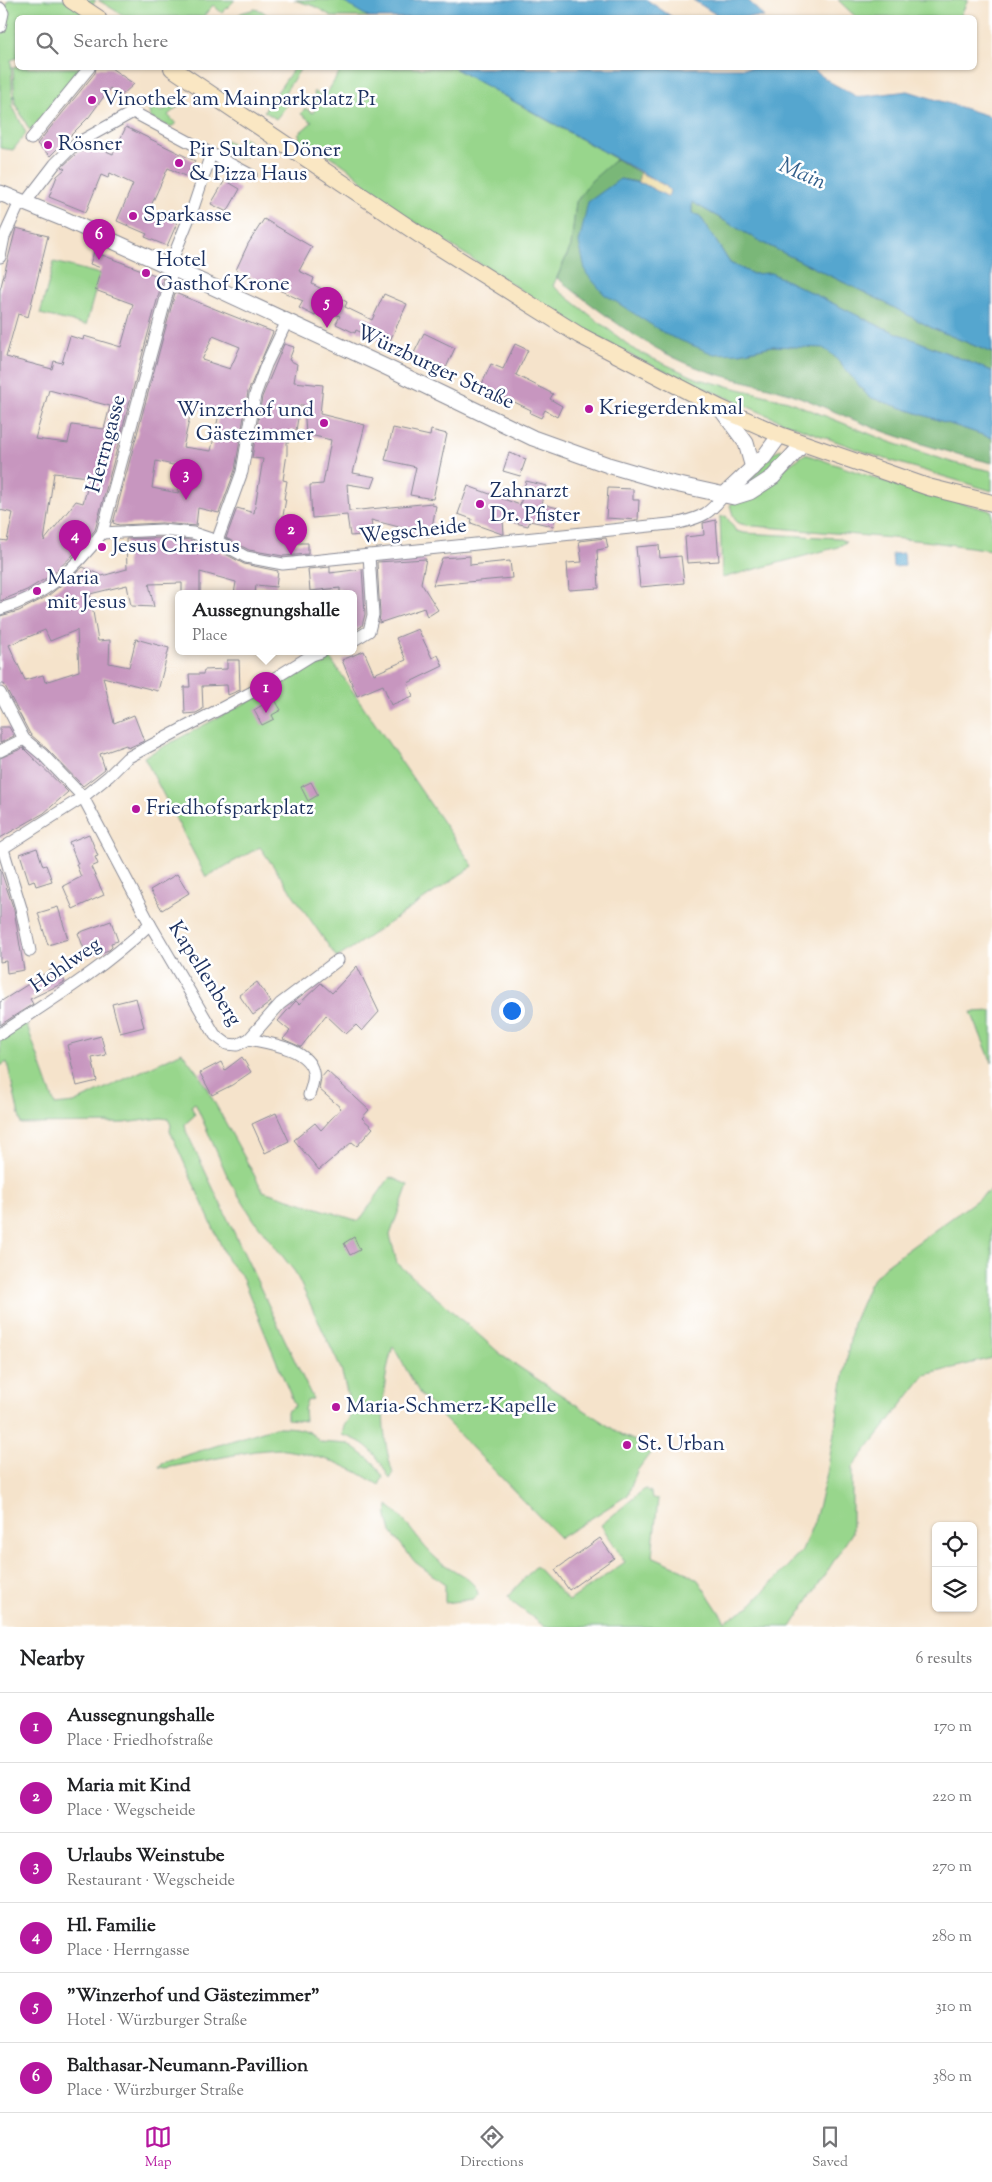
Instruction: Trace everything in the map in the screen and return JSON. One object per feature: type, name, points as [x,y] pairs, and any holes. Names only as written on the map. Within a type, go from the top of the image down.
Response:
[{"type":"main road","points":[[71,0],[94,15]]},
{"type":"main road","points":[[175,70],[420,235],[579,335],[720,408],[780,435],[928,487],[992,504]]},
{"type":"street","points":[[0,8],[3,13],[0,27]]},
{"type":"street","points":[[31,139],[87,70]]},
{"type":"street","points":[[0,257],[4,237],[22,203],[55,164],[74,145],[133,112],[251,175]]},
{"type":"street","name":"Herrngasse","points":[[0,610],[27,599],[65,575],[79,562],[102,533],[170,282],[172,260],[193,208],[211,154]]},
{"type":"street","name":"Würzburger Straße","points":[[0,193],[62,218],[287,321],[533,438],[570,453],[666,482],[734,497],[760,487],[782,469],[803,444]]},
{"type":"street","points":[[217,541],[242,472],[255,395],[266,365],[287,321]]},
{"type":"street","points":[[720,408],[746,443],[753,468]]},
{"type":"street","points":[[724,495],[764,457],[780,435]]},
{"type":"street","name":"Wegscheide","points":[[102,533],[161,530],[193,533],[217,541],[246,557],[283,564],[679,523],[700,518],[709,513],[724,495]]},
{"type":"street","points":[[357,638],[369,631],[373,615],[370,555]]},
{"type":"street","points":[[30,951],[14,883],[1,850],[83,797],[109,776],[127,758],[172,736],[254,691],[312,655]]},
{"type":"street","points":[[0,693],[24,740],[0,751]]},
{"type":"street","name":"Kapellenberg","points":[[24,740],[43,755],[83,797],[150,924],[215,1034],[227,1044],[237,1045],[249,1040],[280,1004],[338,960]]},
{"type":"street","name":"Hohlweg","points":[[0,1034],[86,978],[129,945],[150,924]]},
{"type":"street","points":[[249,1040],[286,1047],[306,1059],[313,1070],[314,1079],[309,1096]]},
{"type":"green space","points":[[8,0],[96,0],[85,15],[15,15],[15,59],[11,60],[13,107],[26,133],[13,150],[0,148],[0,26]]},
{"type":"green space","points":[[98,0],[235,0],[222,13],[213,5],[205,15],[123,15]]},
{"type":"green space","points":[[294,0],[340,0],[366,15],[330,15],[314,6]]},
{"type":"green space","points":[[838,0],[968,0],[961,15],[854,15]]},
{"type":"green space","points":[[255,9],[267,15],[238,15]]},
{"type":"green space","points":[[15,66],[15,70],[79,70],[30,131],[15,103],[13,67]]},
{"type":"green space","points":[[293,70],[300,70],[281,98],[288,104],[276,119],[264,111]]},
{"type":"green space","points":[[341,70],[458,70],[616,159],[576,202],[571,246],[553,286],[636,351],[698,379],[788,401],[890,442],[954,463],[992,471],[992,491],[879,457],[783,422],[638,359],[582,329],[374,196],[359,177],[337,161],[321,151],[296,142],[300,136],[298,134],[312,122],[301,114],[305,108],[313,113],[316,106],[314,91],[324,98]]},
{"type":"green space","points":[[183,95],[188,98],[168,115],[176,124],[170,127],[150,118],[149,110],[153,104],[162,112]]},
{"type":"green space","points":[[244,138],[255,146],[245,157],[236,158],[223,152],[222,146],[226,140],[237,147]]},
{"type":"green space","points":[[616,159],[640,173],[638,182],[620,179],[740,353],[772,346],[823,347],[833,355],[869,397],[992,438],[992,463],[902,438],[792,394],[704,370],[684,362],[645,342],[557,278],[571,246],[576,202],[591,181]]},
{"type":"green space","points":[[692,202],[763,243],[878,299],[932,328],[992,353],[992,371],[877,325],[771,273],[753,274],[730,263],[700,216],[692,213]]},
{"type":"green space","points":[[54,262],[100,274],[86,325],[40,314]]},
{"type":"green space","points":[[781,449],[783,452],[775,467],[753,482],[749,482],[774,452]]},
{"type":"green space","points":[[805,454],[898,486],[992,511],[992,550],[925,541],[754,526],[739,523],[735,519],[730,505]]},
{"type":"green space","points":[[726,516],[736,531],[744,533],[839,538],[846,542],[838,547],[722,578],[720,517]]},
{"type":"green space","points":[[330,658],[473,866],[337,958],[260,847],[206,877],[144,757]]},
{"type":"green space","points":[[992,1011],[992,1063],[971,1012]]},
{"type":"green space","points":[[25,1020],[55,1105],[74,1103],[182,1052],[200,1076],[263,1191],[359,1221],[390,1177],[408,1185],[390,1235],[397,1263],[504,1357],[622,1435],[653,1449],[637,1471],[628,1495],[560,1538],[420,1394],[393,1346],[386,1378],[383,1410],[386,1442],[393,1474],[390,1479],[376,1456],[366,1446],[359,1441],[342,1435],[344,1426],[354,1410],[349,1401],[341,1369],[295,1272],[254,1220],[230,1182],[195,1103],[191,1106],[195,1115],[185,1124],[186,1131],[313,1399],[307,1401],[304,1409],[305,1421],[287,1419],[287,1411],[295,1406],[241,1275],[228,1261],[170,1131],[171,1125],[168,1119],[161,1118],[124,1123],[21,1124],[7,1062],[0,1066],[0,1038]]},
{"type":"green space","points":[[992,1189],[992,1358],[925,1375],[852,1468],[852,1533],[791,1627],[545,1627],[512,1602],[508,1596],[536,1566],[569,1601],[625,1562],[601,1525],[646,1489],[651,1492],[652,1498],[658,1499],[652,1556],[679,1568],[698,1580],[725,1621],[750,1606],[802,1551],[815,1519],[827,1473],[853,1323],[870,1283],[885,1266]]},
{"type":"green space","points":[[275,1427],[300,1429],[311,1433],[320,1442],[349,1444],[374,1463],[383,1477],[379,1485],[335,1462],[303,1453],[279,1449],[255,1451],[165,1468],[159,1467],[162,1463]]},
{"type":"green space","points":[[388,1505],[402,1518],[431,1554],[473,1584],[478,1595],[473,1599],[445,1603],[445,1584],[415,1562],[391,1532],[387,1517]]},
{"type":"sand","points":[[640,173],[666,186],[670,191],[669,197],[638,182]]},
{"type":"water","points":[[340,0],[647,0],[669,15],[365,15]]},
{"type":"water","points":[[693,0],[748,0],[762,15],[717,15]]},
{"type":"water","name":"Main","points":[[458,70],[814,70],[830,82],[858,97],[908,91],[992,117],[992,353],[932,328],[878,299],[763,243],[692,202],[692,213],[700,216],[730,263],[753,274],[771,273],[877,325],[992,371],[992,438],[869,397],[833,355],[823,348],[772,346],[740,353],[714,354],[667,335],[604,294],[586,273],[579,243],[588,202],[620,179],[644,184],[668,197],[670,191],[666,186]]},
{"type":"water","points":[[904,553],[905,566],[893,567],[892,554]]},
{"type":"building","points":[[96,70],[114,70],[134,84],[121,96],[110,88],[89,117],[50,156],[37,144]]},
{"type":"building","points":[[126,127],[195,161],[187,177],[168,168],[149,210],[177,223],[167,246],[145,237],[147,234],[117,221],[133,184],[110,173],[108,178],[101,175],[86,212],[49,197],[57,176],[65,169],[62,167],[78,152],[96,147],[113,154]]},
{"type":"building","points":[[225,180],[240,189],[227,212],[211,204]]},
{"type":"building","points":[[264,219],[312,247],[299,271],[314,278],[312,284],[347,302],[345,307],[372,320],[384,294],[407,304],[388,345],[356,330],[355,333],[336,324],[340,316],[320,307],[315,316],[299,308],[303,301],[236,270],[248,244]]},
{"type":"building","points":[[16,228],[48,236],[28,317],[18,314],[6,357],[52,369],[54,361],[62,363],[70,336],[83,340],[84,336],[121,347],[133,304],[95,290],[101,268],[90,264],[94,252],[163,278],[95,530],[53,574],[27,590],[0,601],[0,540],[7,541],[13,513],[0,510],[0,290]],"holes":[[[49,390],[110,406],[104,429],[72,425],[68,443],[35,439]],[[54,473],[89,477],[90,479],[83,503],[76,501],[44,541]]]},
{"type":"building","points":[[175,293],[273,332],[248,392],[235,470],[219,513],[198,508],[196,526],[162,523],[119,525],[113,523]],"holes":[[[213,336],[240,347],[230,369],[202,360]],[[192,407],[219,414],[211,451],[183,447]],[[156,461],[181,467],[178,493],[152,488]]]},
{"type":"building","points":[[424,333],[455,348],[445,370],[413,355]]},
{"type":"building","points":[[284,344],[294,347],[289,360],[297,364],[294,382],[323,385],[320,414],[365,425],[353,473],[376,477],[372,488],[347,484],[349,511],[432,503],[432,505],[436,506],[430,537],[406,532],[407,529],[371,520],[373,534],[350,536],[347,515],[312,518],[310,485],[323,484],[331,440],[306,434],[304,405],[300,405],[296,431],[291,430],[289,442],[287,442],[283,480],[287,481],[284,499],[286,499],[280,532],[290,532],[291,543],[308,543],[308,554],[283,556],[249,550],[226,538],[237,508],[254,513],[263,459],[252,458],[262,397]]},
{"type":"building","points":[[515,344],[528,350],[516,375],[553,394],[550,399],[562,406],[557,417],[545,410],[541,418],[530,413],[531,410],[481,386],[491,364],[503,369]]},
{"type":"building","points":[[393,428],[430,436],[431,430],[447,434],[433,499],[410,495],[416,467],[385,460]]},
{"type":"building","points":[[509,453],[526,459],[520,476],[503,471]]},
{"type":"building","points":[[526,481],[547,486],[542,504],[558,508],[553,526],[530,521],[528,526],[503,520],[504,534],[502,534],[471,523],[472,519],[458,514],[468,486],[520,505]]},
{"type":"building","points":[[608,488],[633,489],[633,500],[639,500],[638,520],[606,518]]},
{"type":"building","points":[[716,520],[719,561],[687,563],[685,537],[704,535],[703,523]]},
{"type":"building","points":[[161,538],[191,540],[214,548],[244,564],[278,571],[276,587],[256,585],[255,590],[235,590],[236,582],[200,572],[200,590],[182,590],[182,583],[149,584],[154,607],[131,606],[127,585],[90,594],[98,641],[110,640],[109,663],[129,667],[136,639],[169,648],[158,691],[103,677],[114,723],[134,715],[144,741],[128,748],[126,745],[100,754],[105,769],[83,786],[30,734],[4,684],[0,684],[0,616],[19,611],[48,596],[83,567],[102,576],[127,569],[126,539]],"holes":[[[45,630],[50,641],[77,630],[79,671],[45,682],[43,675],[25,680],[9,645]]]},
{"type":"building","points":[[606,538],[608,548],[597,550],[599,588],[569,590],[567,563],[582,562],[579,541]]},
{"type":"building","points":[[659,545],[660,558],[681,556],[684,583],[640,587],[636,547]]},
{"type":"building","points":[[470,556],[470,565],[510,561],[512,578],[433,585],[442,558]]},
{"type":"building","points":[[426,559],[421,583],[438,610],[427,617],[424,608],[379,623],[377,562]]},
{"type":"building","points":[[330,567],[330,573],[362,569],[365,614],[362,626],[357,629],[357,590],[340,590],[340,588],[310,590],[308,569]]},
{"type":"building","points":[[418,629],[432,658],[438,655],[443,666],[408,683],[413,696],[391,705],[383,685],[357,696],[342,660],[364,651],[374,674],[406,660],[396,638]]},
{"type":"building","points":[[227,660],[239,660],[240,690],[228,695],[227,685],[202,686],[203,709],[196,713],[185,714],[184,687],[190,687],[189,674],[203,674],[204,670],[227,669]]},
{"type":"building","points":[[274,698],[281,710],[272,715],[274,719],[262,725],[254,710]]},
{"type":"building","points":[[0,727],[9,727],[14,736],[0,743]]},
{"type":"building","points":[[23,748],[68,792],[44,813],[0,838],[0,758]]},
{"type":"building","points":[[311,782],[318,795],[308,801],[301,787]]},
{"type":"building","points":[[89,834],[98,856],[95,857],[98,864],[91,867],[104,895],[73,909],[63,886],[81,877],[69,842]]},
{"type":"building","points":[[37,848],[43,866],[46,865],[52,881],[36,886],[34,880],[29,882],[20,854]]},
{"type":"building","points":[[0,868],[14,910],[24,970],[7,973],[6,961],[0,962]]},
{"type":"building","points":[[177,874],[189,893],[162,910],[150,890]]},
{"type":"building","points":[[58,907],[68,939],[48,945],[38,913]]},
{"type":"building","points":[[111,921],[118,941],[111,943],[112,947],[109,950],[87,957],[78,933]]},
{"type":"building","points":[[57,966],[65,982],[30,999],[33,1004],[0,1025],[0,1002]]},
{"type":"building","points":[[357,966],[379,1012],[362,1031],[356,1025],[346,1034],[326,1015],[301,1047],[283,1039],[290,1031],[278,1021],[296,1001],[299,1004],[321,983],[332,993]]},
{"type":"building","points":[[257,982],[271,1002],[253,1015],[239,995]]},
{"type":"building","points":[[136,998],[144,1027],[120,1033],[112,1004]]},
{"type":"building","points":[[101,1036],[106,1055],[92,1058],[97,1081],[77,1086],[67,1045]]},
{"type":"building","points":[[242,1057],[251,1072],[232,1085],[212,1095],[200,1073],[221,1062],[225,1070]]},
{"type":"building","points":[[327,1071],[369,1110],[362,1118],[373,1128],[357,1146],[352,1142],[319,1170],[294,1140],[315,1123],[321,1130],[341,1108],[319,1089],[321,1078]]},
{"type":"building","points":[[276,1113],[289,1141],[265,1153],[252,1124]]},
{"type":"building","points":[[354,1237],[360,1250],[350,1255],[344,1243]]},
{"type":"building","points":[[600,1538],[614,1558],[569,1590],[555,1570]]},
{"type":"place","name":"Vinothek am Mainparkplatz P1","points":[[92,100]]},
{"type":"place","name":"Rösner","points":[[48,145]]},
{"type":"place","name":"Pir Sultan Döner & Pizza Haus","points":[[179,163]]},
{"type":"place","name":"Sparkasse","points":[[133,216]]},
{"type":"place","name":"Balthasar-Neumann-Pavillion","points":[[99,260]]},
{"type":"place","name":"Hotel Gasthof Krone","points":[[146,273]]},
{"type":"place","name":"\"Winzerhof und Gästezimmer\"","points":[[327,328]]},
{"type":"place","name":"Kriegerdenkmal","points":[[589,409]]},
{"type":"place","name":"Winzerhof und Gästezimmer","points":[[324,423]]},
{"type":"place","name":"Urlaubs Weinstube","points":[[186,500]]},
{"type":"place","name":"Zahnarzt Dr. Pfister","points":[[480,504]]},
{"type":"place","name":"Jesus Christus","points":[[102,547]]},
{"type":"place","name":"Maria mit Kind","points":[[291,555]]},
{"type":"place","name":"Hl. Familie","points":[[75,561]]},
{"type":"place","name":"Maria mit Jesus","points":[[37,591]]},
{"type":"place","name":"Aussegnungshalle","points":[[266,713]]},
{"type":"place","name":"Friedhofsparkplatz","points":[[136,809]]},
{"type":"place","name":"Maria-Schmerz-Kapelle","points":[[336,1407]]},
{"type":"place","name":"St. Urban","points":[[627,1445]]}]
